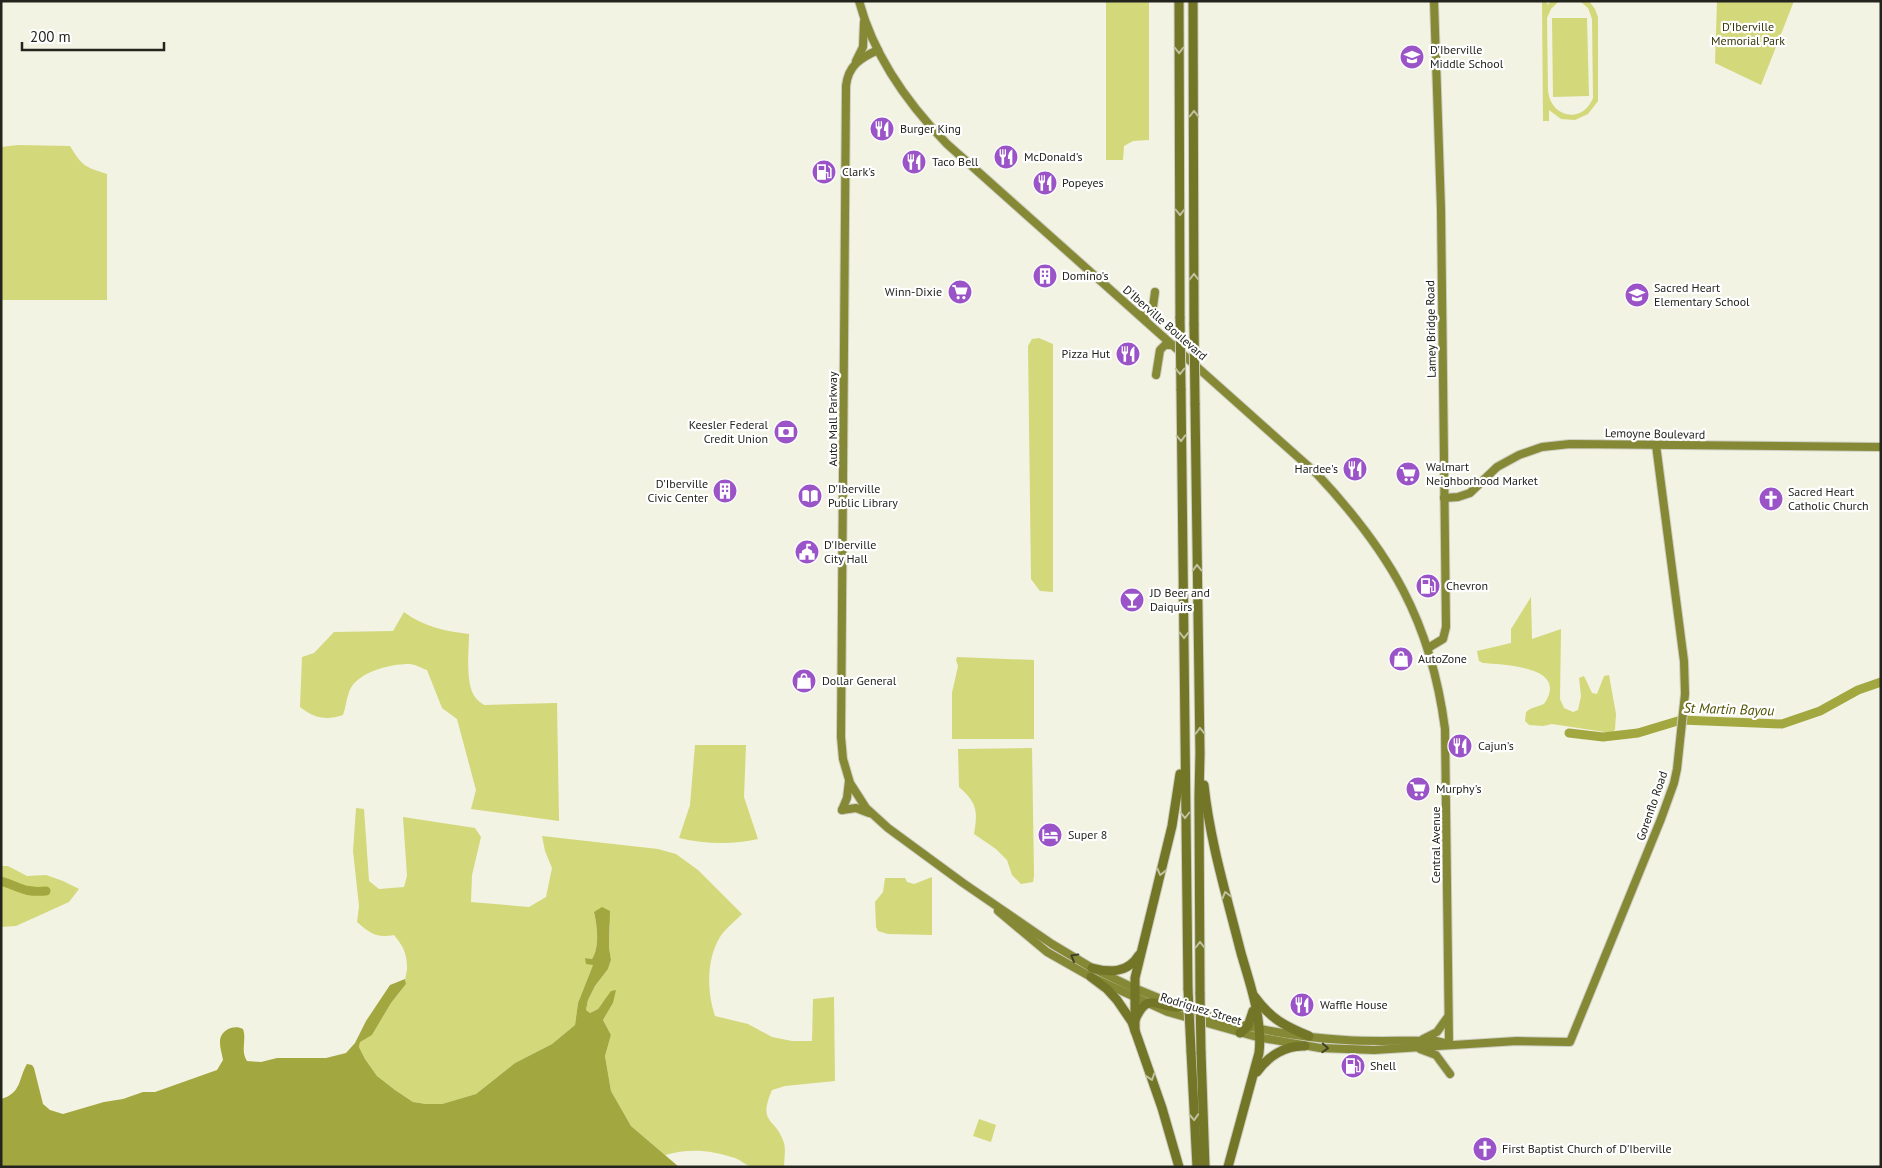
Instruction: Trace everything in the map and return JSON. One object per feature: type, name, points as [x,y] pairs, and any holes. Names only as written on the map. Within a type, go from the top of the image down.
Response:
[{"type":"highway","points":[[1179,1],[1180,389],[1184,738],[1188,989],[1197,1167]]},
{"type":"highway","points":[[1194,1],[1194,326],[1200,753],[1200,994],[1205,1167]]},
{"type":"highway","points":[[1135,1031],[1135,978],[1175,810],[1184,738]]},
{"type":"highway","points":[[1200,753],[1212,838],[1252,993],[1259,1033],[1259,1053],[1228,1167]]},
{"type":"highway","points":[[1092,973],[1120,970],[1132,964],[1142,948]]},
{"type":"highway","points":[[1092,973],[1126,1012],[1135,1031],[1162,1108],[1179,1167]]},
{"type":"highway","points":[[1252,993],[1270,1016],[1281,1024],[1309,1036]]},
{"type":"highway","points":[[1135,1020],[1147,1004],[1154,1002],[1173,1008],[1180,1007]]},
{"type":"highway","points":[[1240,1033],[1248,1026],[1252,1019],[1254,1003]]},
{"type":"highway","points":[[1253,1078],[1261,1066],[1276,1053],[1292,1047],[1305,1046]]},
{"type":"main road","name":"D'Iberville Boulevard","points":[[859,1],[878,50],[900,89],[925,121],[1317,474],[1344,502],[1388,561],[1405,591],[1428,648]]},
{"type":"main road","name":"Lamey Bridge Road","points":[[1434,1],[1441,210],[1446,627],[1445,636],[1436,649],[1434,668]]},
{"type":"main road","name":"Auto Mall Parkway","points":[[860,799],[849,779],[843,760],[841,737],[846,86],[848,75],[863,47],[864,17]]},
{"type":"main road","points":[[854,64],[878,50]]},
{"type":"main road","points":[[1140,315],[1152,314],[1155,292]]},
{"type":"main road","points":[[1156,375],[1160,350],[1165,345],[1174,345]]},
{"type":"main road","name":"Lemoyne Boulevard","points":[[1444,498],[1464,496],[1506,461],[1542,447],[1570,444],[1881,447]]},
{"type":"main road","name":"Gorenflo Road","points":[[1570,1042],[1661,819],[1677,769],[1685,694],[1684,661],[1656,445]]},
{"type":"main road","points":[[1428,648],[1440,642]]},
{"type":"main road","name":"Central Avenue","points":[[1428,648],[1442,706],[1446,747],[1449,1044]]},
{"type":"main road","points":[[849,779],[848,794],[842,810],[861,809],[876,818]]},
{"type":"main road","name":"Rodriguez Street","points":[[860,799],[876,818],[980,894],[1026,936],[1047,952],[1134,993],[1248,1026],[1259,1033],[1305,1046],[1374,1050],[1436,1041],[1449,1044],[1518,1041],[1570,1042]]},
{"type":"main road","name":"Rodriguez Street","points":[[1134,993],[1147,1004],[1192,1020],[1240,1033],[1415,1044]]},
{"type":"main road","points":[[1415,1044],[1431,1036],[1443,1025],[1448,1016]]},
{"type":"main road","points":[[1415,1044],[1436,1056],[1450,1074]]},
{"type":"green space","points":[[1106,1],[1149,1],[1149,140],[1133,141],[1124,146],[1123,160],[1106,160]]},
{"type":"green space","points":[[1542,1],[1547,1],[1547,5],[1551,1],[1559,1],[1551,9],[1547,18],[1548,90],[1554,106],[1560,112],[1567,114],[1582,112],[1588,107],[1593,98],[1592,19],[1588,8],[1580,1],[1589,1],[1598,17],[1598,101],[1588,114],[1575,120],[1561,119],[1549,110],[1549,121],[1543,121]]},
{"type":"green space","name":"D'Iberville Memorial Park","points":[[1717,1],[1794,1],[1761,85],[1715,63]]},
{"type":"green space","points":[[1552,18],[1587,18],[1589,96],[1553,97]]},
{"type":"green space","points":[[18,145],[70,146],[85,165],[107,174],[107,300],[1,300],[1,147]]},
{"type":"green space","points":[[1039,338],[1053,344],[1053,592],[1040,591],[1031,579],[1028,346],[1032,339]]},
{"type":"green space","points":[[1531,597],[1532,639],[1561,629],[1560,699],[1564,708],[1573,712],[1578,710],[1581,696],[1579,678],[1584,676],[1592,693],[1597,694],[1604,676],[1609,675],[1616,714],[1615,730],[1611,733],[1552,724],[1543,726],[1529,725],[1525,721],[1526,712],[1544,704],[1550,691],[1548,682],[1542,675],[1531,670],[1479,661],[1477,651],[1511,643],[1511,629]]},
{"type":"green space","points":[[404,612],[435,628],[469,634],[468,667],[470,684],[475,697],[484,705],[557,703],[559,821],[471,809],[476,790],[457,719],[442,708],[427,670],[409,664],[401,664],[366,674],[353,685],[348,695],[343,715],[337,717],[315,716],[300,707],[302,657],[314,653],[334,632],[393,631]]},
{"type":"green space","points":[[957,657],[1034,660],[1034,739],[952,739],[952,693],[958,666]]},
{"type":"green space","points":[[695,745],[746,745],[744,797],[758,839],[719,843],[679,838],[690,805]]},
{"type":"green space","points":[[1032,748],[1034,876],[1033,882],[1021,884],[1012,875],[1007,860],[996,849],[974,834],[975,808],[970,798],[959,787],[958,749]]},
{"type":"green space","points":[[356,808],[364,809],[369,881],[379,889],[404,887],[407,876],[403,817],[475,828],[481,837],[472,875],[471,902],[529,907],[546,897],[552,868],[545,851],[542,836],[658,849],[676,854],[698,870],[742,914],[722,934],[712,956],[709,987],[715,1016],[748,1024],[772,1037],[792,1041],[812,1041],[813,999],[834,997],[835,1081],[785,1086],[772,1090],[768,1101],[767,1115],[781,1135],[784,1143],[784,1167],[753,1167],[735,1158],[709,1152],[683,1151],[665,1155],[631,1126],[611,1091],[605,1056],[611,1035],[603,1020],[613,1003],[603,1002],[598,1009],[590,1013],[586,1010],[588,1000],[595,986],[608,969],[611,960],[609,947],[610,925],[594,912],[597,930],[596,949],[592,959],[585,958],[593,965],[578,1003],[575,1025],[552,1044],[515,1063],[476,1094],[442,1104],[413,1102],[377,1076],[359,1047],[360,1041],[372,1035],[391,1003],[406,984],[407,963],[404,950],[394,935],[383,936],[374,934],[357,922],[359,906],[353,851]]},
{"type":"green space","points":[[1,866],[8,866],[27,876],[46,875],[79,889],[69,902],[16,926],[1,927]]},
{"type":"green space","points":[[932,877],[932,935],[888,934],[878,931],[876,927],[875,902],[883,892],[885,878],[905,878],[907,882],[914,884]]},
{"type":"green space","points":[[979,1119],[996,1125],[991,1142],[973,1136]]},
{"type":"shaded area","points":[[602,907],[610,911],[609,947],[611,960],[608,969],[595,986],[588,1000],[586,1010],[590,1013],[598,1009],[611,991],[616,990],[613,1003],[603,1020],[611,1035],[605,1056],[611,1091],[631,1126],[679,1167],[1,1167],[1,1099],[13,1093],[16,1089],[27,1064],[32,1065],[34,1068],[43,1104],[50,1110],[63,1114],[143,1092],[155,1092],[217,1070],[223,1060],[220,1039],[224,1032],[235,1027],[243,1029],[244,1053],[247,1061],[261,1062],[277,1058],[326,1058],[346,1053],[355,1043],[366,1021],[390,985],[405,979],[406,984],[391,1003],[372,1035],[360,1042],[359,1047],[365,1059],[377,1076],[413,1102],[442,1104],[476,1094],[515,1063],[552,1044],[575,1025],[578,1003],[593,965],[586,964],[585,958],[592,959],[595,954],[597,929],[594,912]]},
{"type":"waterway","name":"St Martin Bayou","points":[[1569,733],[1603,737],[1638,733],[1681,720],[1782,724],[1820,711],[1858,690],[1881,682]]},
{"type":"waterway","points":[[1,881],[27,890],[46,891]]},
{"type":"place","name":"D'Iberville Middle School","points":[[1412,57]]},
{"type":"place","name":"Burger King","points":[[882,129]]},
{"type":"place","name":"McDonald's","points":[[1006,157]]},
{"type":"place","name":"Taco Bell","points":[[914,162]]},
{"type":"place","name":"Clark's","points":[[824,172]]},
{"type":"place","name":"Popeyes","points":[[1045,183]]},
{"type":"place","name":"Domino's","points":[[1045,276]]},
{"type":"place","name":"Winn-Dixie","points":[[960,292]]},
{"type":"place","name":"Sacred Heart Elementary School","points":[[1637,295]]},
{"type":"place","name":"Pizza Hut","points":[[1128,354]]},
{"type":"place","name":"Keesler Federal Credit Union","points":[[786,432]]},
{"type":"place","name":"Hardee's","points":[[1355,469]]},
{"type":"place","name":"Walmart Neighborhood Market","points":[[1408,474]]},
{"type":"place","name":"D'Iberville Civic Center","points":[[725,491]]},
{"type":"place","name":"D'Iberville Public Library","points":[[810,496]]},
{"type":"place","name":"Sacred Heart Catholic Church","points":[[1771,499]]},
{"type":"place","name":"D'Iberville City Hall","points":[[807,552]]},
{"type":"place","name":"Chevron","points":[[1428,586]]},
{"type":"place","name":"JD Beer and Daiquirs","points":[[1132,600]]},
{"type":"place","name":"AutoZone","points":[[1401,659]]},
{"type":"place","name":"Dollar General","points":[[804,681]]},
{"type":"place","name":"Cajun's","points":[[1460,746]]},
{"type":"place","name":"Murphy's","points":[[1418,789]]},
{"type":"place","name":"Super 8","points":[[1050,835]]},
{"type":"place","name":"Waffle House","points":[[1302,1005]]},
{"type":"place","name":"Shell","points":[[1353,1066]]},
{"type":"place","name":"First Baptist Church of D'Iberville","points":[[1485,1149]]}]
